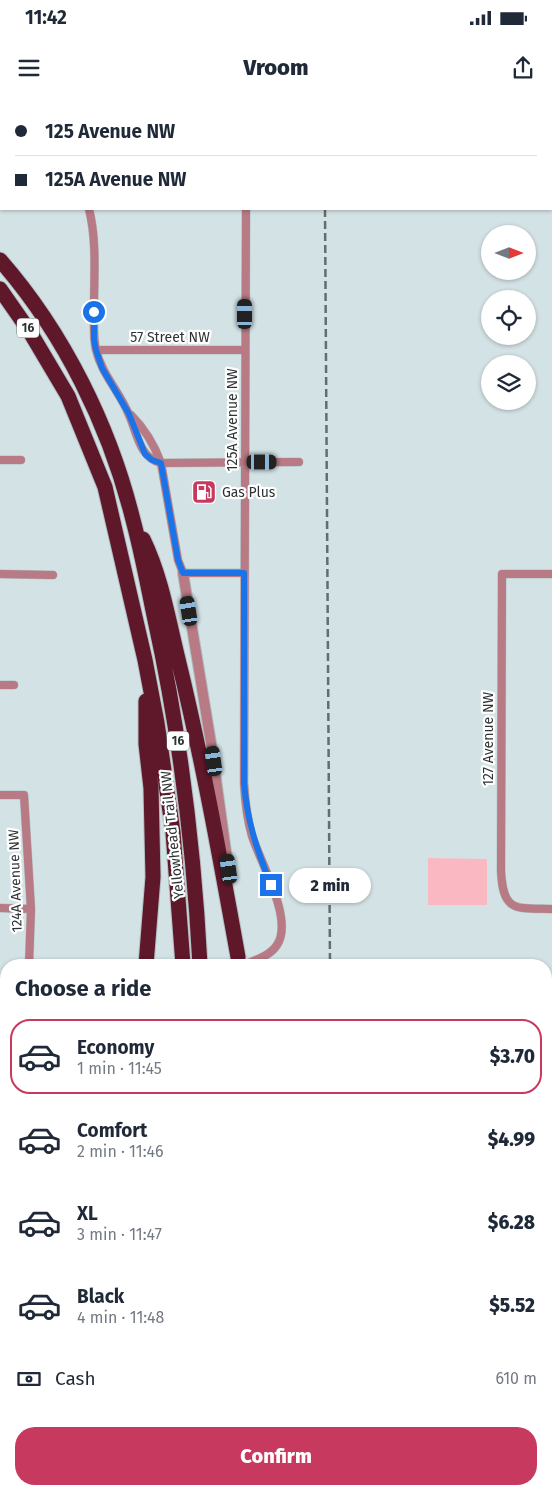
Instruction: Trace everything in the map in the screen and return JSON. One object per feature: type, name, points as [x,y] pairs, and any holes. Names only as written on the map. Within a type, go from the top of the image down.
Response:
[{"type":"highway","name":"Yellowhead Trail NW","points":[[0,260],[49,326],[85,389],[112,451],[133,520],[166,671],[184,781],[199,959]]},
{"type":"highway","name":"Yellowhead Trail NW","points":[[0,289],[30,332],[68,396],[105,487],[145,660],[173,832],[183,959]]},
{"type":"highway","points":[[133,520],[154,561],[187,696],[239,959]]},
{"type":"highway","points":[[145,660],[146,744],[151,788],[152,868],[151,915],[147,959]]},
{"type":"street","points":[[89,210],[94,242],[94,329],[96,350],[106,377],[129,414],[145,454],[152,460],[161,463],[299,462]]},
{"type":"street","name":"125A Avenue NW","points":[[246,210],[244,783],[245,802],[252,835],[280,907],[283,922],[281,937],[275,948],[266,955],[251,959]]},
{"type":"street","name":"57 Street NW","points":[[96,350],[245,350]]},
{"type":"street","points":[[129,414],[143,428],[156,448],[161,463],[178,560],[183,573],[213,753],[240,959]]},
{"type":"street","points":[[0,460],[21,460]]},
{"type":"street","points":[[183,573],[244,573]]},
{"type":"street","points":[[0,574],[53,574]]},
{"type":"street","name":"127 Avenue NW","points":[[552,574],[502,574],[501,871],[502,890],[509,902],[523,908],[552,909]]},
{"type":"street","points":[[0,685],[14,685]]},
{"type":"street","name":"124A Avenue NW","points":[[0,795],[24,795],[31,909],[30,959]]},
{"type":"street","points":[[0,908],[31,909]]},
{"type":"shaded area","points":[[428,858],[487,859],[487,905],[428,905]]},
{"type":"railway","points":[[325,210],[330,959]]},
{"type":"place","name":"Gas Plus","points":[[204,492]]},
{"type":"route","points":[[94,312],[94,340],[102,368],[129,414],[145,454],[148,458],[161,463],[178,560],[183,573],[244,573],[245,802],[252,835],[271,885]]}]
